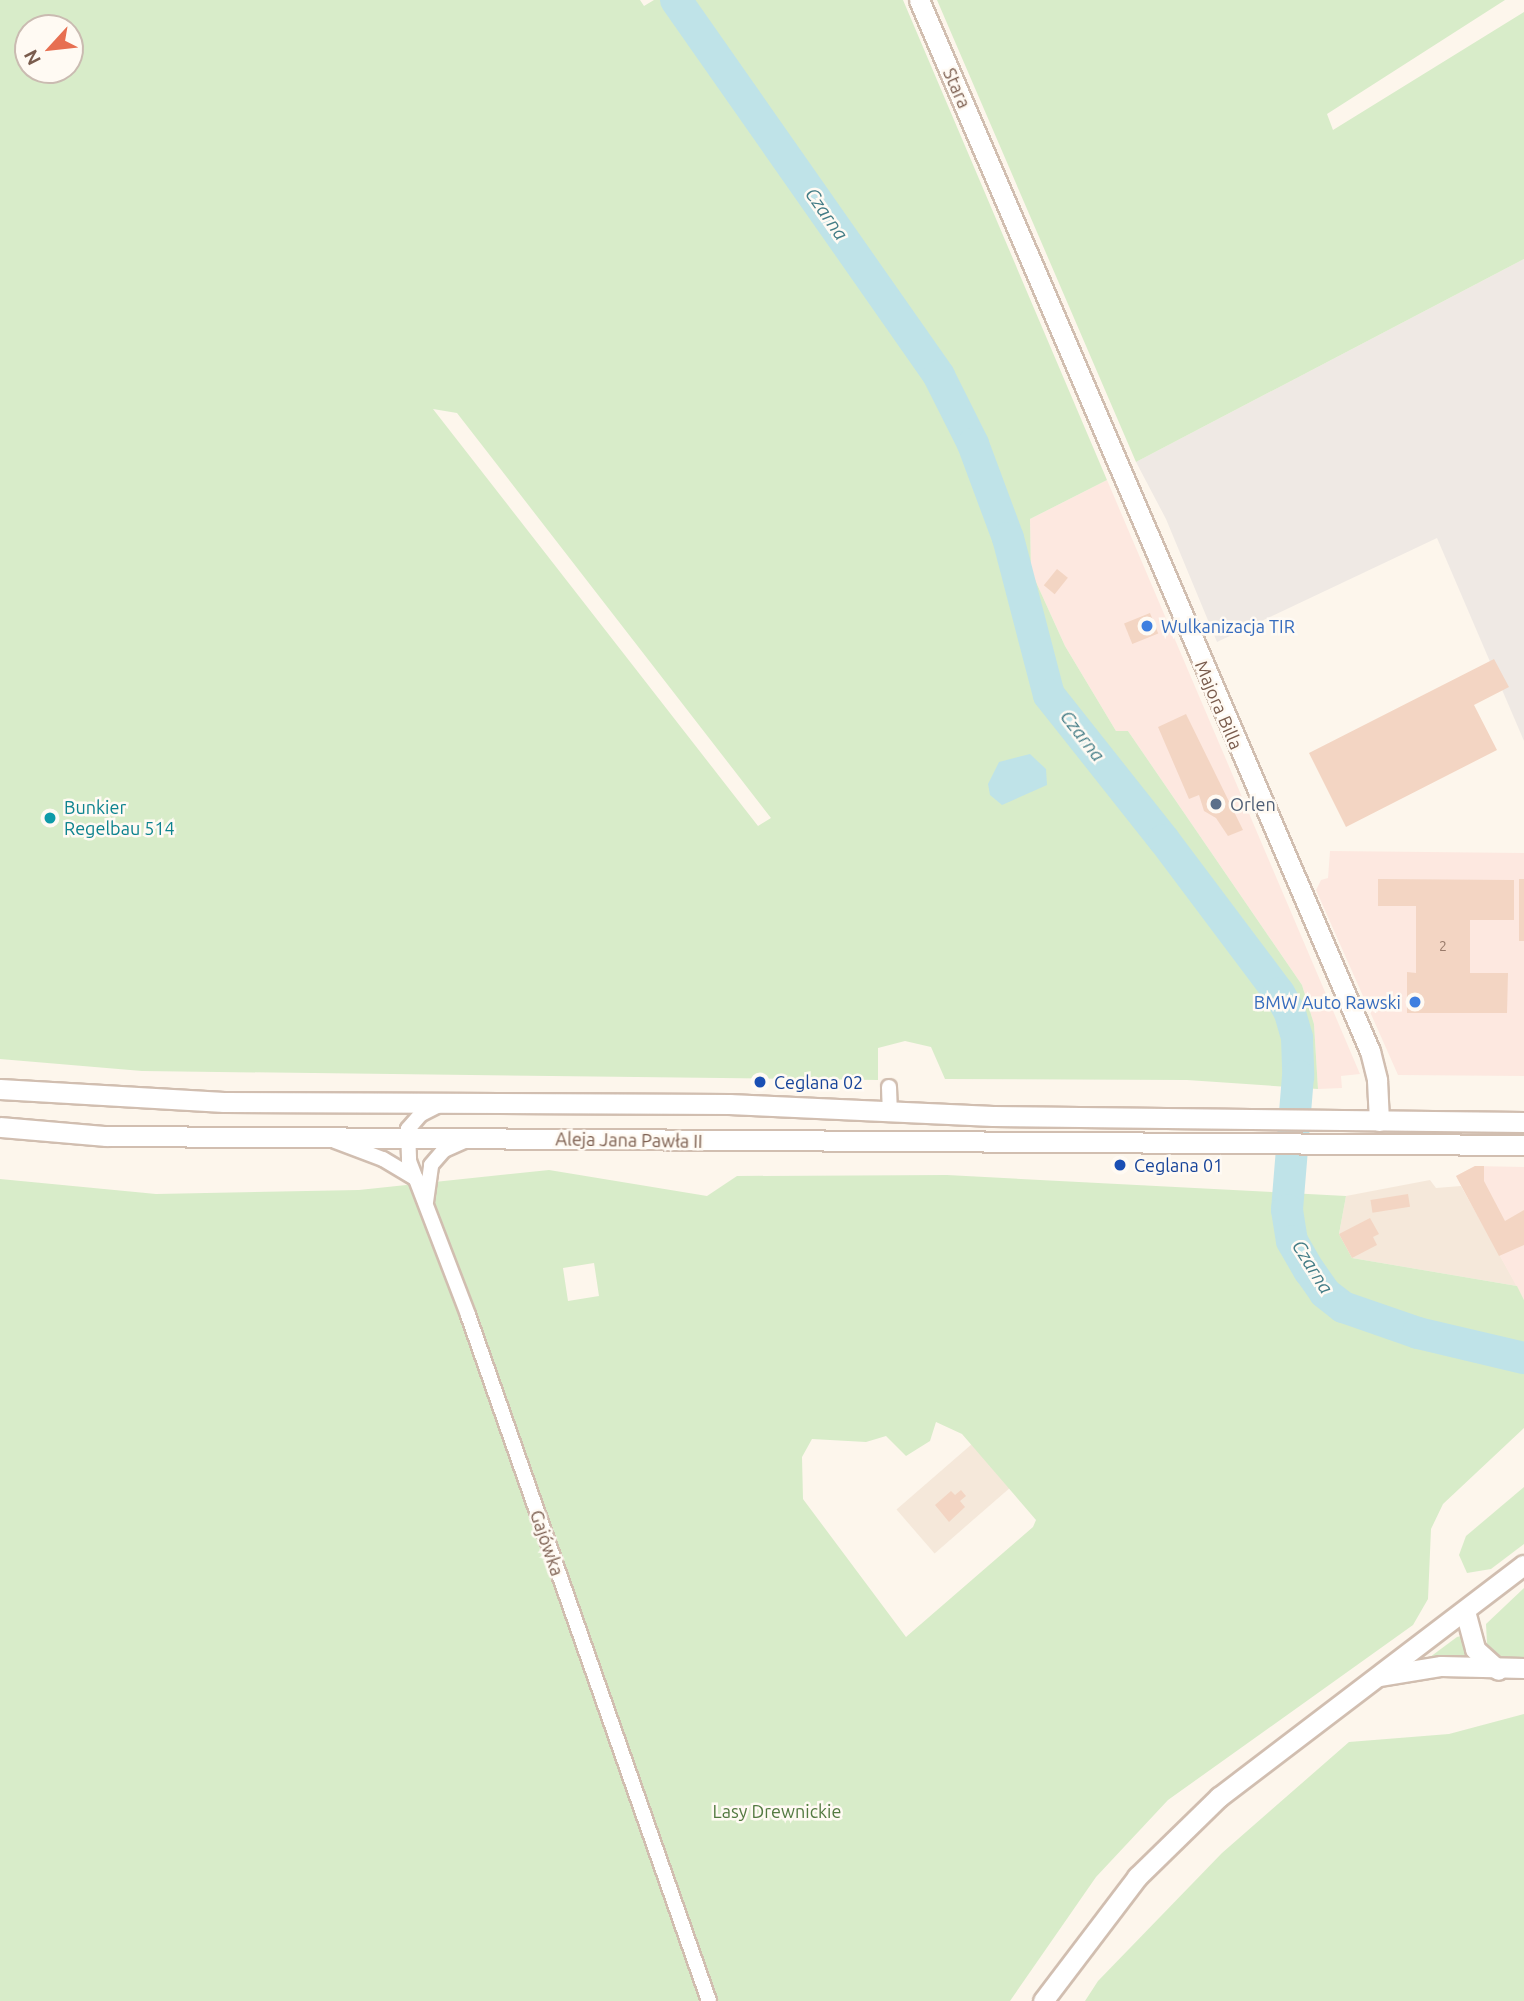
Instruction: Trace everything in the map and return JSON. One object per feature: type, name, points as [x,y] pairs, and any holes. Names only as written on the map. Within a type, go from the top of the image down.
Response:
[{"type":"main road","name":"Stara","points":[[919,0],[995,175]]},
{"type":"main road","name":"Majora Billa","points":[[995,175],[1370,1051],[1377,1080],[1379,1121]]},
{"type":"main road","name":"Aleja Jana Pawła II","points":[[0,1088],[198,1101],[729,1104],[1254,1120],[1524,1122]]},
{"type":"main road","name":"Aleja Jana Pawła II","points":[[0,1127],[106,1136],[405,1135],[1524,1145]]},
{"type":"main road","points":[[1043,2001],[1159,1853],[1219,1797],[1524,1565]]},
{"type":"main road","points":[[1465,1611],[1475,1649],[1498,1670]]},
{"type":"main road","points":[[1373,1678],[1441,1666],[1498,1670],[1524,1668]]},
{"type":"street","points":[[889,1087],[890,1111]]},
{"type":"street","points":[[405,1135],[421,1114],[446,1103]]},
{"type":"street","name":"Gajówka","points":[[405,1135],[416,1179],[709,2001]]},
{"type":"street","points":[[319,1136],[383,1159],[416,1179]]},
{"type":"street","points":[[426,1203],[431,1165],[438,1155],[472,1137]]},
{"type":"shaded area","points":[[1524,259],[1524,741],[1437,538],[1217,642],[1166,519],[1136,462]]},
{"type":"shaded area","points":[[1107,480],[1360,1074],[1341,1076],[1342,1088],[1318,1089],[1314,1024],[1302,985],[1128,731],[1116,731],[1065,646],[1031,571],[1030,519]]},
{"type":"shaded area","points":[[1330,851],[1524,853],[1524,1076],[1398,1075],[1316,890],[1321,880],[1328,878]]},
{"type":"shaded area","points":[[1475,1166],[1524,1167],[1524,1300],[1456,1176]]},
{"type":"shaded area","points":[[1430,1180],[1436,1188],[1461,1186],[1517,1286],[1352,1258],[1339,1234],[1346,1196]]},
{"type":"shaded area","points":[[972,1444],[1010,1488],[935,1553],[897,1510]]},
{"type":"green space","points":[[0,0],[640,0],[644,6],[654,0],[903,0],[1107,480],[1030,519],[1031,571],[1065,646],[1116,731],[1128,731],[1302,985],[1314,1024],[1318,1089],[1187,1080],[945,1079],[931,1047],[905,1041],[878,1048],[878,1080],[142,1071],[0,1059]],"holes":[[[433,409],[457,413],[771,818],[758,826]]]},
{"type":"green space","points":[[937,0],[1505,0],[1327,114],[1333,130],[1524,12],[1524,259],[1136,462]]},
{"type":"green space","name":"Lasy Drewnickie","points":[[549,1170],[707,1196],[737,1176],[947,1175],[1346,1196],[1339,1234],[1352,1258],[1517,1286],[1524,1300],[1524,1428],[1443,1504],[1431,1529],[1428,1599],[1413,1625],[1168,1800],[1096,1877],[1010,2001],[0,2001],[0,1179],[156,1194],[359,1190]],"holes":[[[594,1263],[599,1296],[568,1301],[563,1268]],[[936,1422],[962,1434],[1036,1520],[1033,1527],[906,1637],[803,1499],[802,1457],[812,1439],[866,1442],[886,1436],[906,1456],[930,1441]]]},
{"type":"green space","points":[[1524,1487],[1524,1544],[1491,1569],[1467,1573],[1459,1555],[1466,1536]]},
{"type":"green space","points":[[1524,1588],[1524,1658],[1504,1659],[1487,1644],[1486,1624]]},
{"type":"green space","points":[[1461,1636],[1468,1657],[1426,1660],[1457,1637]]},
{"type":"green space","points":[[1524,1714],[1524,2001],[1085,2001],[1098,1981],[1222,1853],[1349,1742],[1449,1734]]},
{"type":"water","points":[[1030,754],[1046,769],[1047,785],[1002,805],[990,795],[988,784],[999,762]]},
{"type":"building","points":[[1057,569],[1068,578],[1055,594],[1044,585]]},
{"type":"building","points":[[1150,613],[1158,633],[1132,644],[1124,623]]},
{"type":"building","points":[[1494,659],[1509,687],[1474,705],[1497,750],[1346,827],[1309,753]]},
{"type":"building","points":[[1186,714],[1243,830],[1228,836],[1216,818],[1204,811],[1199,795],[1189,799],[1158,727]]},
{"type":"building","points":[[1378,879],[1514,880],[1514,920],[1470,920],[1470,973],[1508,973],[1507,1013],[1407,1013],[1407,972],[1416,973],[1416,906],[1378,906]]},
{"type":"building","points":[[1519,879],[1524,879],[1524,941],[1519,941]]},
{"type":"building","points":[[1475,1166],[1484,1166],[1484,1181],[1505,1221],[1524,1210],[1524,1245],[1499,1256],[1456,1176]]},
{"type":"building","points":[[1408,1194],[1410,1207],[1373,1213],[1370,1200]]},
{"type":"building","points":[[1370,1218],[1379,1234],[1373,1237],[1377,1245],[1352,1258],[1339,1234]]},
{"type":"building","points":[[961,1490],[966,1496],[960,1501],[965,1507],[949,1522],[935,1505],[951,1491],[955,1495]]},
{"type":"waterway","name":"Czarna","points":[[676,0],[939,376],[973,444],[1008,538],[1049,695],[1164,840],[1279,993],[1290,1013],[1297,1038],[1298,1076],[1287,1210],[1292,1241],[1309,1270],[1325,1293],[1343,1307],[1418,1333],[1524,1358]]},
{"type":"place","name":"Wulkanizacja TIR","points":[[1147,626]]},
{"type":"place","name":"Orlen","points":[[1216,804]]},
{"type":"place","name":"Bunkier Regelbau 514","points":[[50,818]]},
{"type":"place","name":"BMW Auto Rawski","points":[[1415,1002]]},
{"type":"place","name":"Ceglana 02","points":[[760,1082]]},
{"type":"place","name":"Ceglana 01","points":[[1120,1165]]}]
